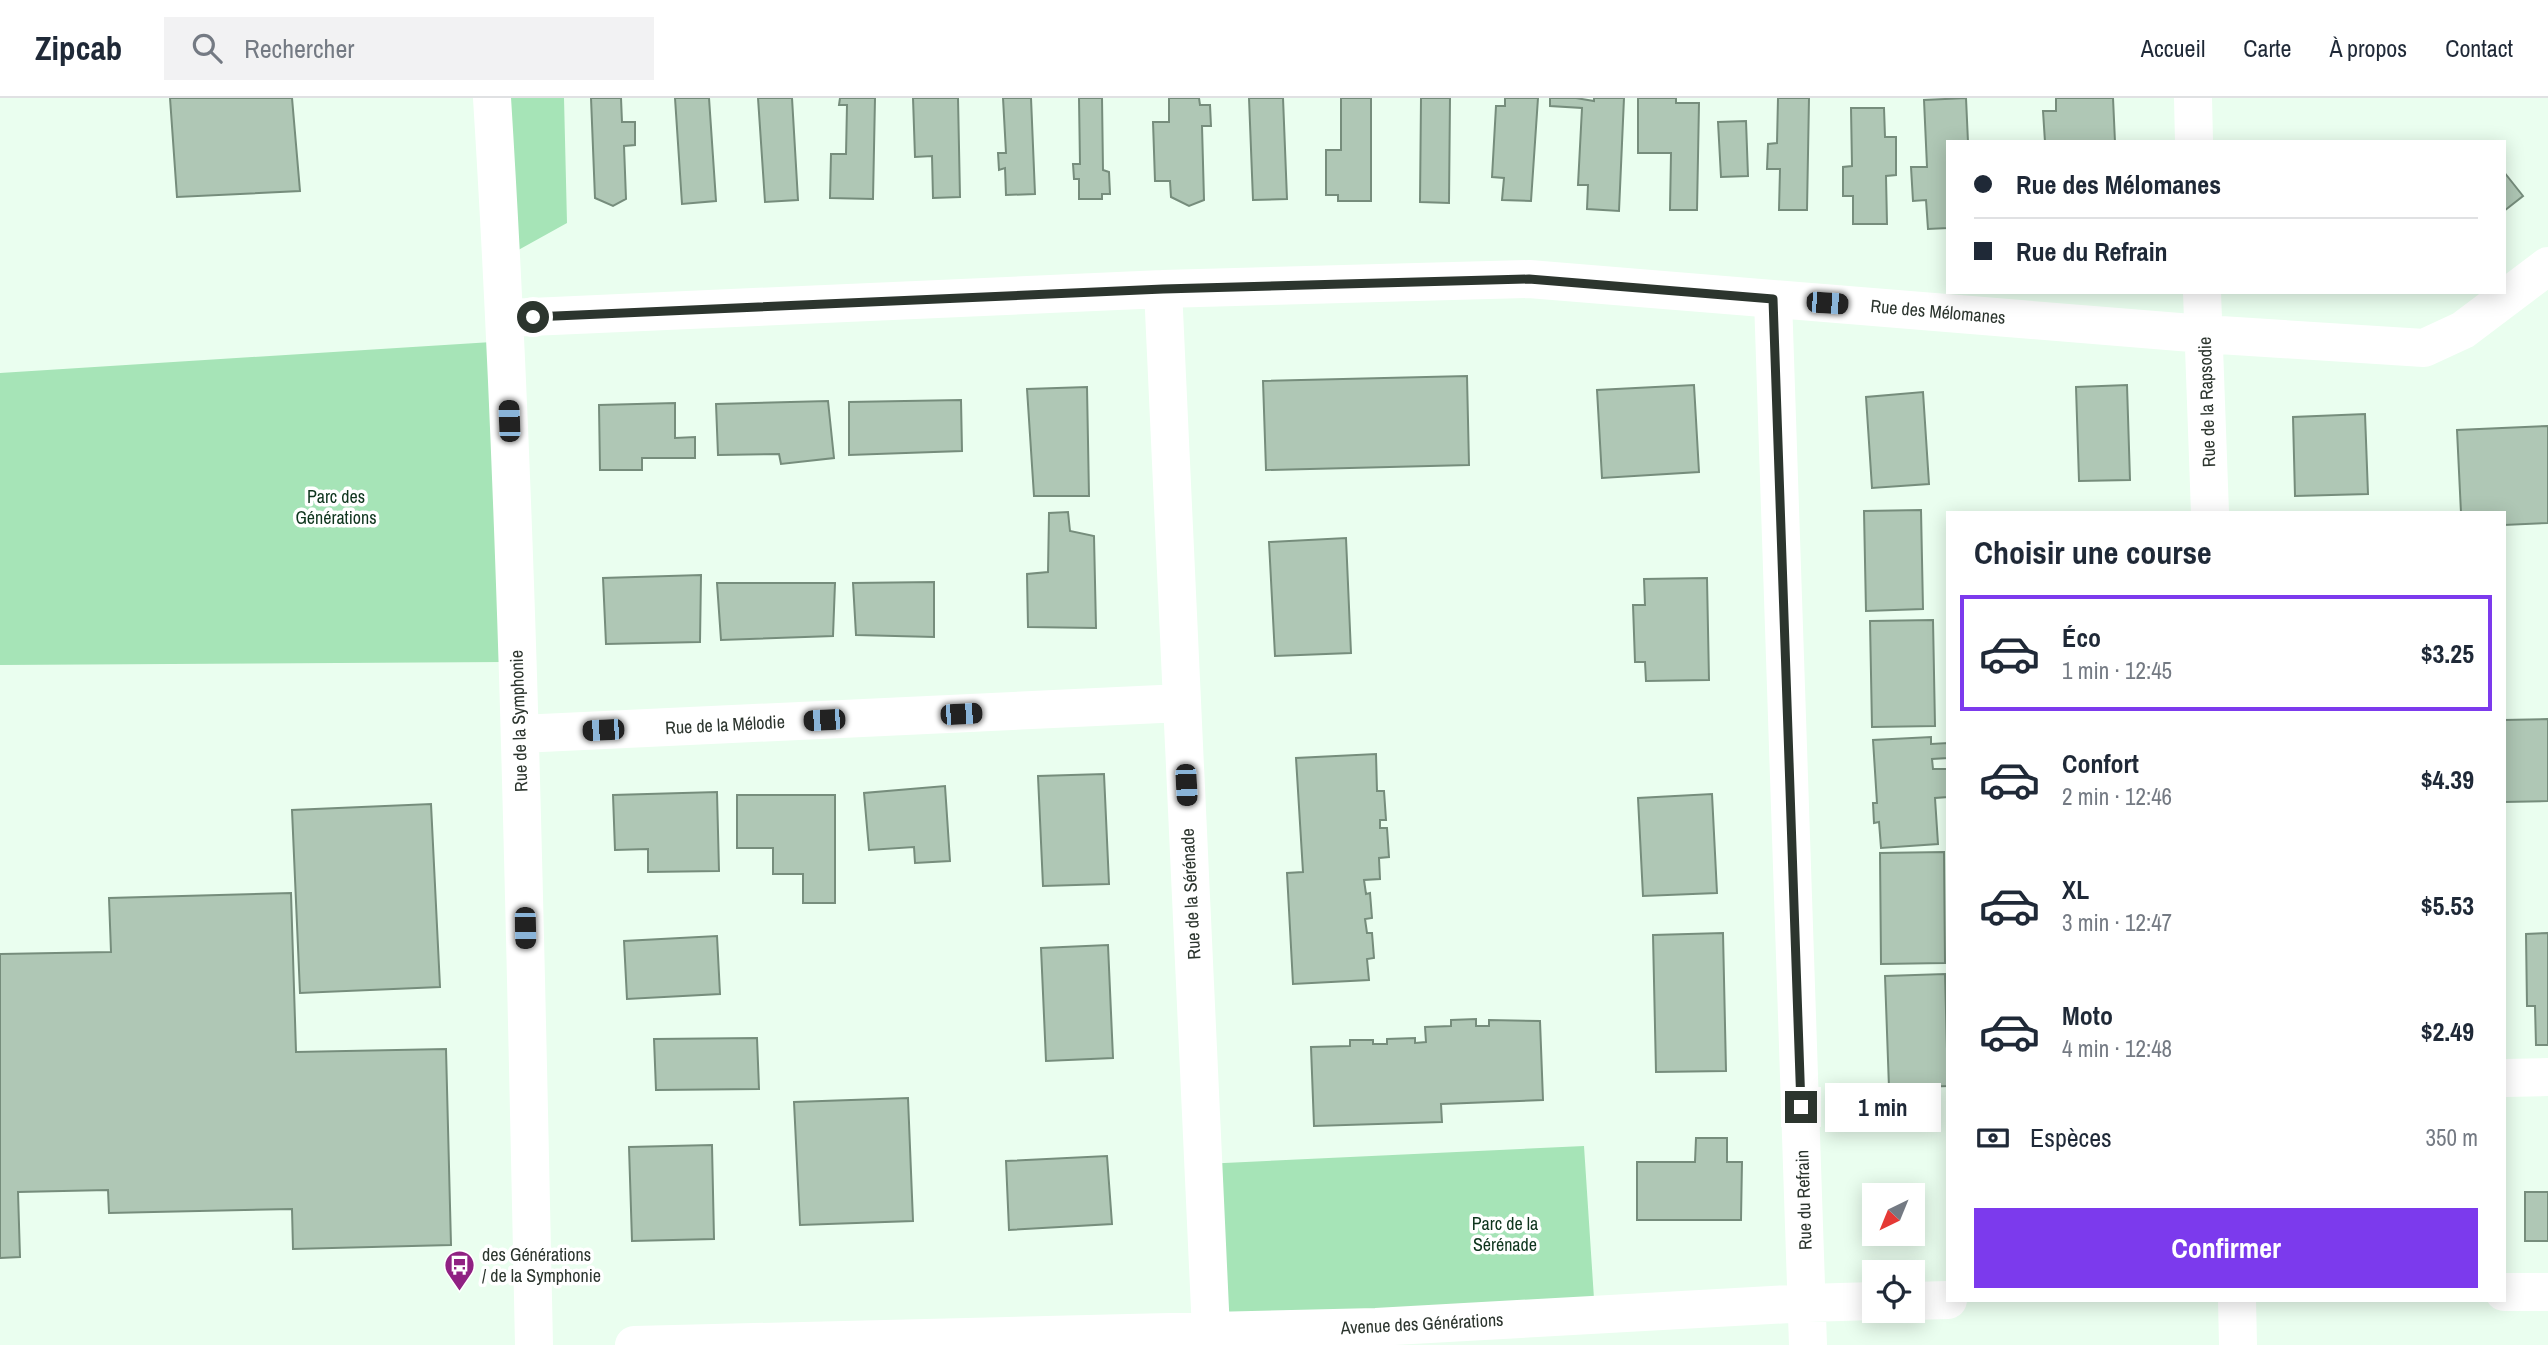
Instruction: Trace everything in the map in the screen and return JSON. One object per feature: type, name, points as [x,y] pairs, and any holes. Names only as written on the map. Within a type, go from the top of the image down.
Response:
[{"type":"street","name":"Rue de la Symphonie","points":[[492,98],[506,318],[520,734],[534,1345]]},
{"type":"street","points":[[2193,98],[2194,140]]},
{"type":"street","name":"Rue des Mélomanes","points":[[506,318],[1163,289],[1529,279],[2204,334],[2424,348],[2463,330],[2548,266]]},
{"type":"street","name":"Rue de la Sérénade","points":[[1163,289],[1211,1331]]},
{"type":"street","name":"Rue de la Rapsodie","points":[[2202,294],[2210,511]]},
{"type":"street","name":"Rue du Refrain","points":[[1773,299],[1808,1345]]},
{"type":"street","name":"Rue de la Mélodie","points":[[520,734],[1182,703]]},
{"type":"street","points":[[2506,1078],[2548,1076]]},
{"type":"street","points":[[2506,1292],[2548,1292]]},
{"type":"street","points":[[1925,1301],[1946,1300]]},
{"type":"street","name":"Avenue des Générations","points":[[634,1345],[970,1341],[1211,1331],[1377,1336],[1807,1303],[1862,1301]]},
{"type":"street","points":[[2237,1302],[2238,1345]]},
{"type":"green space","points":[[492,98],[564,98],[567,223],[502,259]]},
{"type":"green space","name":"Parc des Générations","points":[[492,342],[505,662],[0,665],[0,373]]},
{"type":"green space","name":"Parc de la Sérénade","points":[[1584,1146],[1595,1314],[1211,1331],[1203,1164]]},
{"type":"building","points":[[170,98],[292,98],[300,191],[177,197]]},
{"type":"building","points":[[591,98],[621,98],[622,122],[635,122],[635,145],[624,146],[626,199],[613,206],[595,198]]},
{"type":"building","points":[[675,98],[709,98],[716,201],[682,204]]},
{"type":"building","points":[[758,98],[792,98],[798,200],[765,202]]},
{"type":"building","points":[[840,98],[875,98],[873,199],[830,198],[831,154],[846,154],[847,105],[839,105]]},
{"type":"building","points":[[913,98],[958,98],[960,197],[933,198],[932,156],[915,157]]},
{"type":"building","points":[[1003,98],[1031,98],[1035,194],[1006,195],[1005,168],[999,170],[998,153],[1006,153]]},
{"type":"building","points":[[1079,98],[1102,98],[1103,170],[1109,172],[1110,194],[1102,194],[1102,199],[1079,199],[1079,179],[1074,179],[1073,164],[1080,164]]},
{"type":"building","points":[[1169,98],[1199,98],[1200,105],[1210,105],[1211,126],[1202,126],[1204,200],[1189,206],[1171,197],[1170,181],[1155,181],[1153,122],[1169,122]]},
{"type":"building","points":[[1249,98],[1283,98],[1287,199],[1253,200]]},
{"type":"building","points":[[1341,98],[1371,98],[1371,201],[1338,201],[1338,195],[1326,195],[1326,150],[1341,150]]},
{"type":"building","points":[[1421,98],[1450,98],[1449,203],[1420,202]]},
{"type":"building","points":[[1505,98],[1538,98],[1531,201],[1502,200],[1504,178],[1492,177],[1496,106],[1505,106]]},
{"type":"building","points":[[1550,98],[1594,101],[1594,98],[1624,98],[1619,211],[1587,209],[1588,185],[1578,185],[1582,108],[1550,106]]},
{"type":"building","points":[[1638,98],[1676,98],[1676,103],[1699,103],[1697,210],[1670,210],[1671,153],[1638,153]]},
{"type":"building","points":[[1778,98],[1809,98],[1807,210],[1779,210],[1780,169],[1767,169],[1768,144],[1777,143]]},
{"type":"building","points":[[1966,98],[1968,140],[1946,140],[1946,228],[1928,229],[1926,200],[1913,201],[1911,167],[1927,167],[1924,100]]},
{"type":"building","points":[[2056,98],[2113,98],[2115,140],[2045,140],[2043,111],[2056,111]]},
{"type":"building","points":[[1851,108],[1884,108],[1885,137],[1896,137],[1896,175],[1886,176],[1887,224],[1853,224],[1853,196],[1843,196],[1843,167],[1852,166]]},
{"type":"building","points":[[1746,121],[1748,176],[1721,177],[1718,122]]},
{"type":"building","points":[[2506,175],[2523,196],[2506,209]]},
{"type":"building","points":[[1467,376],[1469,465],[1266,470],[1263,381]]},
{"type":"building","points":[[1694,385],[1699,472],[1602,478],[1597,390]]},
{"type":"building","points":[[2127,385],[2130,480],[2079,481],[2076,387]]},
{"type":"building","points":[[1087,387],[1089,496],[1034,496],[1027,389]]},
{"type":"building","points":[[1923,392],[1929,484],[1872,488],[1866,397]]},
{"type":"building","points":[[961,400],[962,451],[849,455],[849,402]]},
{"type":"building","points":[[828,401],[834,458],[781,464],[779,454],[718,455],[716,404]]},
{"type":"building","points":[[675,403],[675,438],[695,437],[695,458],[642,458],[642,470],[600,470],[599,405]]},
{"type":"building","points":[[2365,414],[2368,494],[2295,496],[2293,417]]},
{"type":"building","points":[[2548,426],[2548,523],[2506,525],[2506,511],[2461,511],[2457,430]]},
{"type":"building","points":[[1921,510],[1923,609],[1866,611],[1864,511]]},
{"type":"building","points":[[1068,512],[1070,531],[1094,536],[1096,628],[1028,627],[1027,574],[1048,572],[1049,513]]},
{"type":"building","points":[[1346,538],[1351,653],[1275,656],[1269,542]]},
{"type":"building","points":[[701,575],[700,642],[606,644],[603,578]]},
{"type":"building","points":[[1707,578],[1709,680],[1646,681],[1645,662],[1635,662],[1633,605],[1645,605],[1644,579]]},
{"type":"building","points":[[934,582],[934,637],[856,635],[853,583]]},
{"type":"building","points":[[717,583],[835,583],[833,636],[721,640]]},
{"type":"building","points":[[1933,620],[1935,726],[1872,727],[1870,621]]},
{"type":"building","points":[[2548,719],[2548,801],[2506,802],[2506,720]]},
{"type":"building","points":[[1931,737],[1931,744],[1946,743],[1946,758],[1932,759],[1933,769],[1946,769],[1946,797],[1935,798],[1938,844],[1881,848],[1879,822],[1874,823],[1873,803],[1877,803],[1873,740]]},
{"type":"building","points":[[1376,754],[1377,791],[1384,791],[1386,820],[1380,820],[1380,828],[1387,828],[1389,857],[1379,858],[1380,879],[1364,880],[1366,894],[1370,893],[1372,918],[1365,919],[1367,933],[1372,933],[1374,958],[1367,959],[1369,980],[1293,984],[1287,873],[1303,872],[1296,758]]},
{"type":"building","points":[[1104,774],[1109,884],[1043,886],[1038,776]]},
{"type":"building","points":[[945,786],[950,861],[915,863],[914,847],[869,850],[864,793]]},
{"type":"building","points":[[717,792],[719,871],[648,872],[648,849],[615,850],[613,795]]},
{"type":"building","points":[[1712,794],[1717,893],[1643,896],[1638,798]]},
{"type":"building","points":[[737,795],[835,795],[835,903],[803,903],[803,874],[773,874],[773,848],[737,848]]},
{"type":"building","points":[[431,804],[440,987],[300,993],[292,810]]},
{"type":"building","points":[[1944,852],[1945,963],[1881,964],[1880,853]]},
{"type":"building","points":[[291,893],[296,1052],[446,1049],[451,1245],[293,1249],[292,1209],[109,1213],[108,1190],[18,1192],[20,1257],[0,1258],[0,954],[111,952],[109,898]]},
{"type":"building","points":[[1723,933],[1726,1071],[1656,1072],[1653,935]]},
{"type":"building","points":[[2548,933],[2548,1045],[2536,1045],[2535,1006],[2527,1006],[2526,934]]},
{"type":"building","points":[[717,936],[720,994],[627,999],[624,941]]},
{"type":"building","points":[[1108,945],[1113,1058],[1046,1061],[1041,948]]},
{"type":"building","points":[[1945,974],[1946,1086],[1889,1088],[1885,976]]},
{"type":"building","points":[[1476,1019],[1476,1026],[1489,1026],[1489,1020],[1540,1021],[1543,1100],[1441,1104],[1442,1122],[1314,1126],[1311,1047],[1350,1046],[1350,1040],[1373,1040],[1373,1044],[1387,1044],[1387,1039],[1415,1038],[1415,1043],[1426,1042],[1425,1027],[1451,1026],[1451,1020]]},
{"type":"building","points":[[757,1038],[759,1089],[656,1090],[654,1039]]},
{"type":"building","points":[[908,1098],[913,1221],[800,1225],[794,1102]]},
{"type":"building","points":[[1696,1138],[1727,1138],[1727,1162],[1742,1162],[1741,1220],[1637,1220],[1637,1162],[1695,1162]]},
{"type":"building","points":[[712,1145],[714,1239],[632,1241],[629,1147]]},
{"type":"building","points":[[1107,1156],[1112,1224],[1009,1230],[1006,1161]]},
{"type":"building","points":[[2525,1192],[2548,1192],[2548,1241],[2525,1241]]},
{"type":"place","name":"des Générations / de la Symphonie","points":[[459,1292]]},
{"type":"route","points":[[533,317],[1163,289],[1529,279],[1773,299],[1801,1107]]}]
